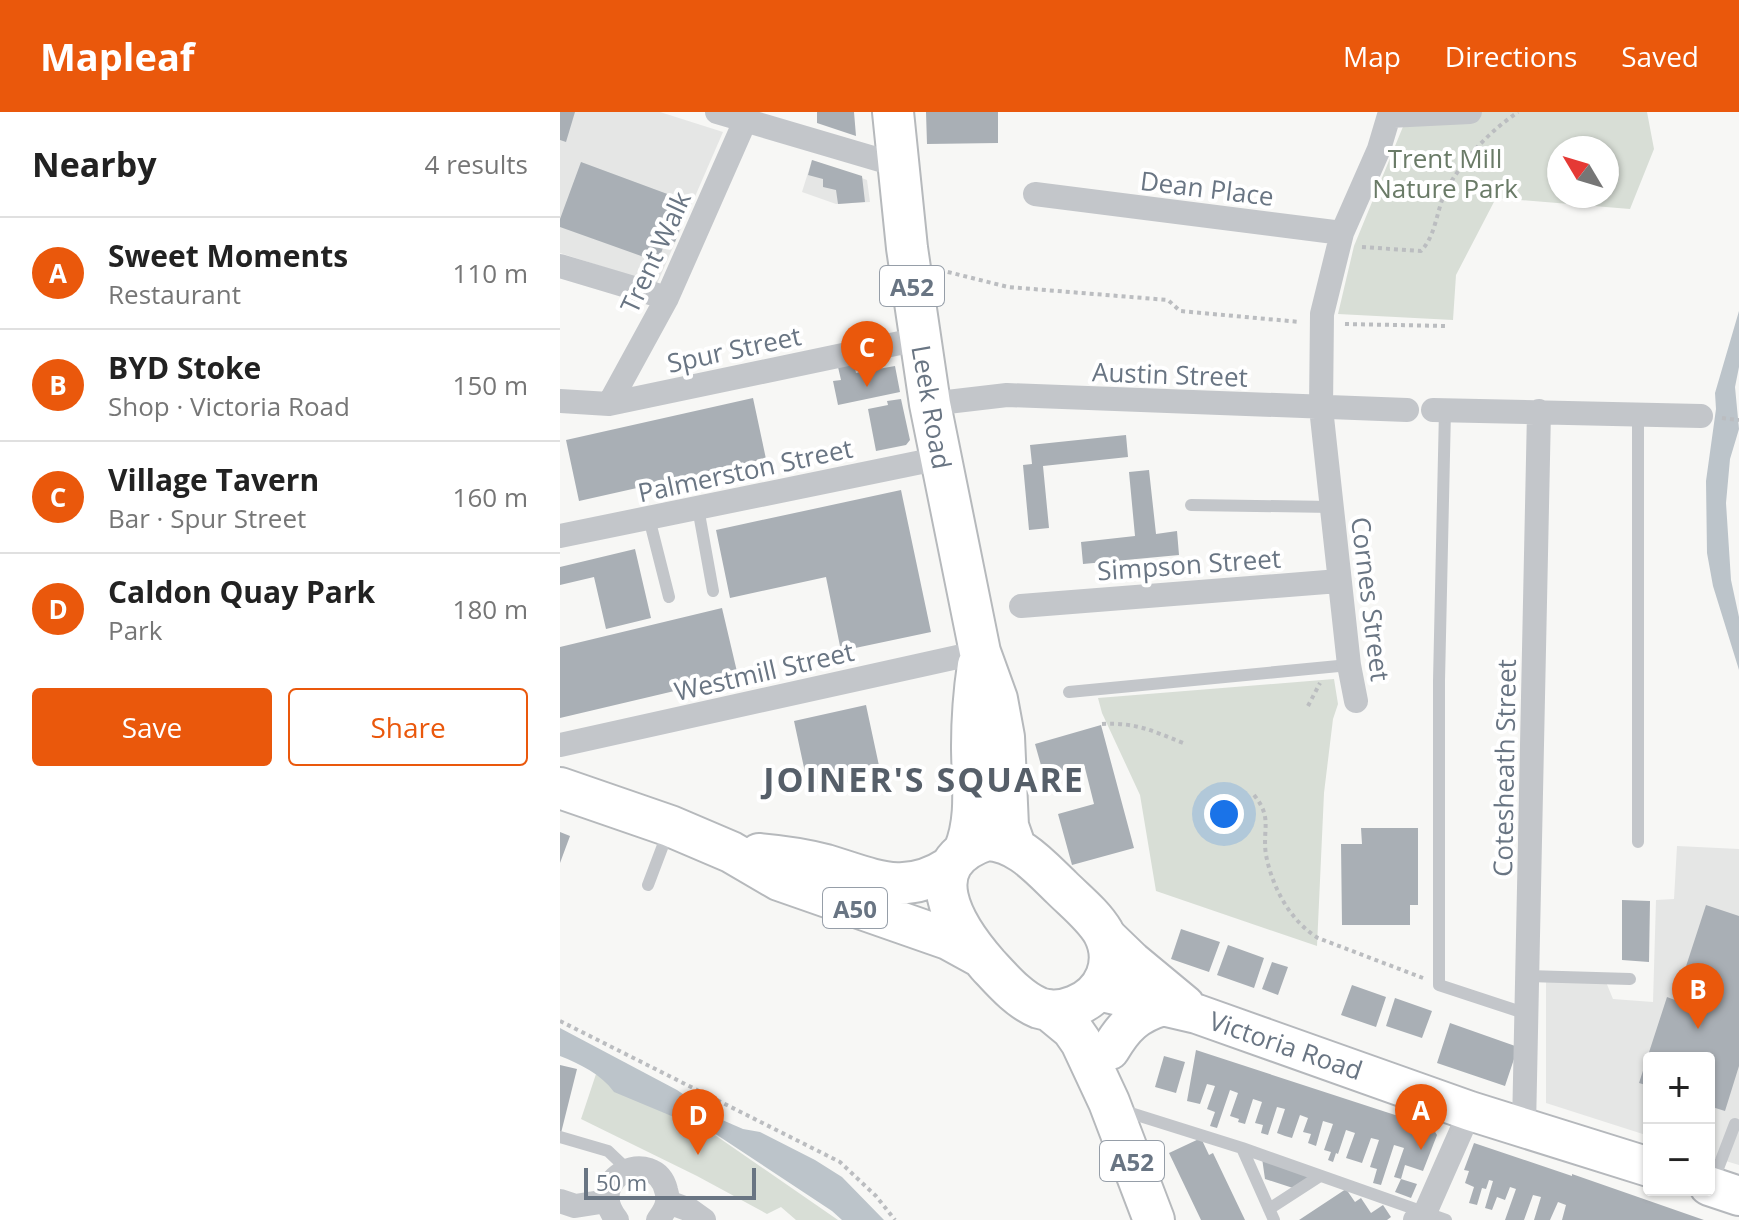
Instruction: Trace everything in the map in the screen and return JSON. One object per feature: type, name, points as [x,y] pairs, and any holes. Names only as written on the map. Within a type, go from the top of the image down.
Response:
[{"type":"highway","name":"Leek Road","points":[[893,112],[919,339],[980,652],[997,699],[1004,737],[1008,826],[1015,846]]},
{"type":"highway","name":"Leek Road","points":[[957,859],[970,836],[973,813],[973,699],[980,652]]},
{"type":"highway","name":"A50","points":[[560,788],[670,826],[731,852],[779,880],[948,939],[982,958]]},
{"type":"highway","points":[[957,859],[987,840],[1001,840],[1015,846],[1070,896],[1104,934]]},
{"type":"highway","name":"A50","points":[[731,852],[785,856],[880,883],[916,881],[939,874],[957,859]]},
{"type":"highway","name":"A52","points":[[957,859],[945,889],[955,919],[982,958],[1014,991],[1037,1007],[1049,1010],[1072,1029],[1081,1042],[1110,1104],[1154,1220]]},
{"type":"highway","name":"A52","points":[[1104,934],[1108,975],[1097,993],[1110,1050],[1110,1104]]},
{"type":"highway","points":[[1049,1010],[1071,1008],[1097,993]]},
{"type":"main road","name":"Victoria Road","points":[[1104,934],[1160,986],[1180,1010]]},
{"type":"main road","name":"Victoria Road","points":[[1097,993],[1139,999],[1180,1010],[1470,1111],[1643,1165]]},
{"type":"main road","points":[[1110,1050],[1131,1020],[1144,1012],[1180,1010]]},
{"type":"street","points":[[1390,114],[1470,112]]},
{"type":"street","name":"Cornes Street","points":[[1356,701],[1349,665],[1321,408],[1322,314],[1341,239],[1379,149],[1390,114]]},
{"type":"street","points":[[733,116],[897,165]]},
{"type":"street","name":"Trent Walk","points":[[609,404],[667,298],[733,116]]},
{"type":"street","name":"Dean Place","points":[[1035,194],[1066,186],[1341,239]]},
{"type":"street","points":[[560,266],[667,298]]},
{"type":"street","name":"Spur Street","points":[[560,401],[609,404],[919,339]]},
{"type":"street","name":"Austin Street","points":[[930,404],[1007,395],[1407,410]]},
{"type":"street","points":[[1439,410],[1701,416]]},
{"type":"street","name":"Cotesheath Street","points":[[1524,1127],[1539,411]]},
{"type":"street","name":"Palmerston Street","points":[[560,536],[941,458]]},
{"type":"street","name":"Simpson Street","points":[[1035,596],[1263,579],[1339,581]]},
{"type":"street","name":"Westmill Street","points":[[560,745],[980,652]]},
{"type":"street","points":[[1429,1218],[1470,1111]]},
{"type":"street","points":[[560,1201],[612,1211],[612,1182],[628,1170],[638,1168],[657,1175],[667,1192],[663,1211],[690,1210],[704,1220]]},
{"type":"lane","points":[[1439,410],[1439,985],[1527,1014]]},
{"type":"lane","points":[[1638,414],[1638,842]]},
{"type":"lane","points":[[1191,505],[1332,507]]},
{"type":"lane","points":[[698,508],[713,591]]},
{"type":"lane","points":[[649,518],[669,597]]},
{"type":"lane","points":[[1069,692],[1349,665]]},
{"type":"lane","points":[[648,885],[670,826]]},
{"type":"lane","points":[[1528,976],[1630,979]]},
{"type":"lane","points":[[1110,1104],[1242,1148],[1429,1218]]},
{"type":"lane","points":[[1720,1190],[1735,1124]]},
{"type":"lane","points":[[560,1137],[608,1151],[628,1170]]},
{"type":"lane","points":[[1242,1148],[1272,1214],[1320,1176]]},
{"type":"path","points":[[1341,239],[1421,251],[1428,243],[1446,190],[1489,132],[1518,112]]},
{"type":"path","points":[[908,262],[1008,287],[1168,300],[1180,311],[1322,324],[1446,326]]},
{"type":"path","points":[[1102,724],[1125,722],[1183,743]]},
{"type":"path","points":[[1254,795],[1265,810],[1269,873],[1294,918],[1318,938],[1401,970]]},
{"type":"path","points":[[560,1021],[840,1162],[876,1196],[895,1220]]},
{"type":"shaded area","points":[[560,112],[660,112],[723,132],[657,284],[560,253]]},
{"type":"shaded area","points":[[812,160],[867,180],[870,202],[836,204],[802,192]]},
{"type":"shaded area","points":[[1739,311],[1739,367],[1735,387],[1739,429],[1730,459],[1726,503],[1731,580],[1739,617],[1739,670],[1713,586],[1707,553],[1706,481],[1716,409],[1715,393]]},
{"type":"shaded area","points":[[1677,846],[1739,849],[1739,1165],[1715,1158],[1715,1052],[1643,1052],[1643,1134],[1546,1103],[1546,982],[1606,982],[1613,999],[1653,1002],[1656,900],[1674,899]]},
{"type":"shaded area","points":[[560,1028],[677,1090],[720,1119],[743,1129],[760,1132],[815,1160],[842,1177],[884,1220],[842,1220],[717,1135],[614,1092],[596,1075],[560,1056]]},
{"type":"green space","name":"Trent Mill Nature Park","points":[[1409,112],[1647,112],[1654,149],[1630,209],[1618,208],[1619,136],[1547,136],[1547,202],[1496,198],[1456,275],[1453,320],[1338,314],[1354,246]]},
{"type":"green space","points":[[1334,679],[1338,704],[1333,719],[1324,793],[1317,946],[1156,891],[1140,795],[1098,698]]},
{"type":"green space","points":[[596,1074],[712,1133],[838,1220],[796,1220],[781,1207],[767,1214],[581,1119]]},
{"type":"building","points":[[560,112],[575,112],[566,142],[560,140]]},
{"type":"building","points":[[817,112],[854,112],[856,136],[817,123]]},
{"type":"building","points":[[926,112],[998,112],[998,143],[927,144]]},
{"type":"building","points":[[812,160],[862,176],[865,202],[838,204],[836,190],[823,187],[823,179],[808,175]]},
{"type":"building","points":[[581,162],[689,202],[675,242],[666,239],[658,262],[560,227],[560,219]]},
{"type":"building","points":[[854,364],[856,373],[895,366],[900,392],[838,405],[833,381],[841,380],[838,367]]},
{"type":"building","points":[[753,398],[766,459],[579,501],[566,440]]},
{"type":"building","points":[[901,399],[910,440],[906,445],[876,451],[868,409]]},
{"type":"building","points":[[1126,435],[1128,457],[1043,466],[1049,528],[1029,530],[1023,465],[1032,464],[1030,445]]},
{"type":"building","points":[[1149,470],[1156,534],[1177,531],[1179,555],[1083,564],[1081,542],[1135,536],[1129,472]]},
{"type":"building","points":[[901,490],[931,632],[841,651],[826,577],[730,598],[716,530]]},
{"type":"building","points":[[635,549],[651,618],[606,629],[594,577],[560,585],[560,567]]},
{"type":"building","points":[[722,608],[738,676],[560,718],[560,647]]},
{"type":"building","points":[[866,705],[881,775],[809,791],[794,721]]},
{"type":"building","points":[[1101,725],[1134,848],[1072,865],[1058,814],[1094,804],[1084,764],[1044,776],[1035,744]]},
{"type":"building","points":[[1361,828],[1418,828],[1418,905],[1410,905],[1410,925],[1342,925],[1341,844],[1362,844]]},
{"type":"building","points":[[560,832],[570,836],[560,863]]},
{"type":"building","points":[[1622,900],[1650,901],[1649,962],[1622,960]]},
{"type":"building","points":[[1706,905],[1739,916],[1739,1066],[1725,1111],[1715,1108],[1715,1052],[1649,1052],[1667,997],[1675,1000]]},
{"type":"building","points":[[1181,929],[1220,942],[1209,972],[1171,959]]},
{"type":"building","points":[[1228,945],[1264,958],[1254,988],[1217,975]]},
{"type":"building","points":[[1272,962],[1288,967],[1278,995],[1262,989]]},
{"type":"building","points":[[1352,985],[1386,997],[1376,1027],[1341,1015]]},
{"type":"building","points":[[1395,998],[1432,1011],[1422,1038],[1386,1026]]},
{"type":"building","points":[[1450,1023],[1518,1047],[1505,1086],[1437,1063]]},
{"type":"building","points":[[1196,1050],[1432,1127],[1437,1135],[1423,1171],[1405,1165],[1401,1179],[1394,1177],[1404,1148],[1394,1145],[1381,1185],[1373,1183],[1377,1169],[1370,1167],[1379,1140],[1371,1138],[1362,1163],[1346,1158],[1355,1133],[1346,1130],[1333,1162],[1328,1160],[1331,1152],[1324,1150],[1333,1124],[1323,1121],[1316,1146],[1308,1143],[1311,1134],[1303,1132],[1308,1118],[1300,1115],[1292,1138],[1277,1133],[1285,1109],[1277,1107],[1268,1135],[1261,1133],[1263,1125],[1255,1123],[1262,1102],[1253,1099],[1245,1124],[1238,1122],[1239,1119],[1230,1116],[1238,1093],[1230,1090],[1217,1128],[1210,1126],[1215,1112],[1207,1109],[1215,1086],[1207,1084],[1200,1104],[1187,1101]]},
{"type":"building","points":[[1164,1056],[1185,1062],[1176,1093],[1155,1087]]},
{"type":"building","points":[[560,1065],[577,1069],[561,1133],[560,1133]]},
{"type":"building","points":[[1201,1138],[1209,1155],[1213,1153],[1245,1220],[1201,1220],[1169,1153]]},
{"type":"building","points":[[1474,1143],[1704,1220],[1562,1220],[1566,1205],[1558,1202],[1550,1220],[1534,1220],[1541,1197],[1533,1195],[1524,1220],[1505,1220],[1516,1189],[1510,1187],[1505,1200],[1497,1197],[1492,1210],[1485,1208],[1493,1181],[1489,1180],[1486,1189],[1482,1188],[1477,1205],[1469,1203],[1474,1187],[1465,1183],[1469,1171],[1464,1170]]},
{"type":"building","points":[[1262,1158],[1312,1177],[1293,1188],[1265,1179]]},
{"type":"building","points":[[1401,1179],[1417,1184],[1411,1198],[1395,1192]]},
{"type":"building","points":[[1346,1189],[1355,1202],[1361,1198],[1371,1213],[1383,1205],[1391,1217],[1387,1220],[1299,1220]]},
{"type":"place","name":"Village Tavern","points":[[867,387]]},
{"type":"place","name":"BYD Stoke","points":[[1698,1029]]},
{"type":"place","name":"Sweet Moments","points":[[1421,1150]]},
{"type":"place","name":"Caldon Quay Park","points":[[698,1155]]},
{"type":"district","name":"JOINER'S SQUARE","points":[[924,779]]}]
